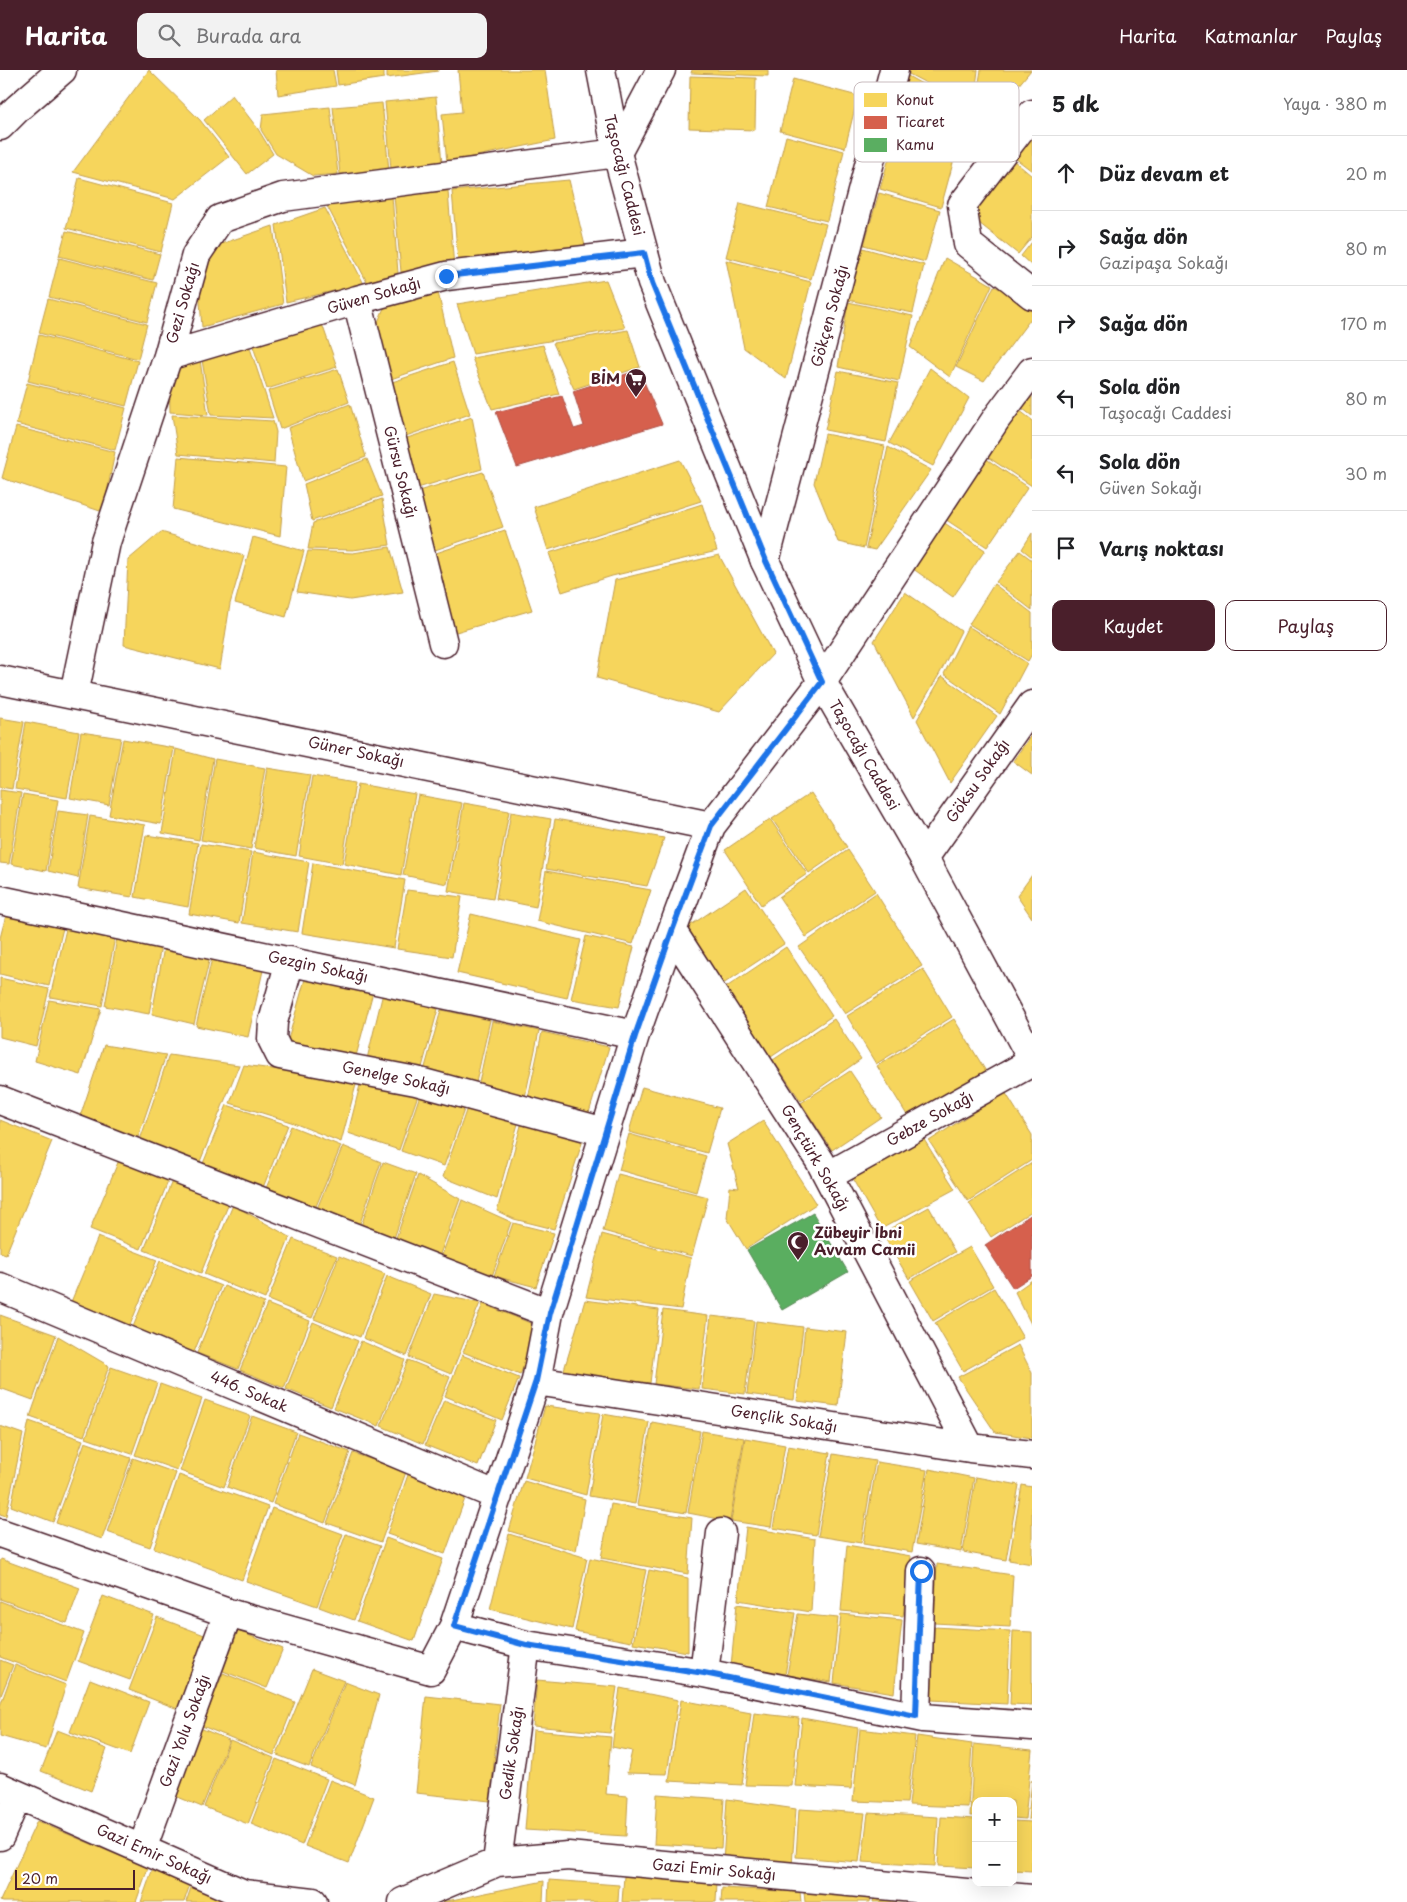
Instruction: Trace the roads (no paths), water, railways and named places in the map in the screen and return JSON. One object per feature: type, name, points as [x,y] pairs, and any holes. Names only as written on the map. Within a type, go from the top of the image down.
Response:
[{"type":"street","points":[[0,126],[62,70]]},
{"type":"street","name":"Taşocağı Caddesi","points":[[601,70],[617,153],[652,283],[766,561],[822,682],[924,858],[1032,1061]]},
{"type":"street","points":[[617,153],[661,70]]},
{"type":"street","points":[[1019,131],[1032,114]]},
{"type":"street","name":"Gezi Sokağı","points":[[74,694],[106,542],[168,356],[196,255],[220,219],[283,197],[617,153]]},
{"type":"street","name":"Gökçen Sokağı","points":[[766,561],[870,162]]},
{"type":"street","points":[[995,162],[962,205],[968,244],[1032,295]]},
{"type":"street","name":"Güven Sokağı","points":[[168,356],[357,300],[446,276],[644,253]]},
{"type":"street","name":"Gürsu Sokağı","points":[[357,300],[443,643]]},
{"type":"street","points":[[0,1533],[228,1614],[431,1670],[454,1626],[498,1496],[536,1381],[550,1313],[635,1036],[711,826],[822,682],[996,419],[1032,371]]},
{"type":"street","name":"Güner Sokağı","points":[[0,680],[711,826]]},
{"type":"street","name":"Göksu Sokağı","points":[[924,858],[1032,705]]},
{"type":"street","name":"Gezgin Sokağı","points":[[0,900],[290,960],[635,1036]]},
{"type":"street","name":"Gençtürk Sokağı","points":[[672,931],[820,1161],[970,1448]]},
{"type":"street","name":"Genelge Sokağı","points":[[290,960],[273,1022],[272,1039],[280,1055],[416,1081],[605,1132]]},
{"type":"street","name":"Gebze Sokağı","points":[[828,1176],[1032,1061]]},
{"type":"street","points":[[0,1100],[550,1313]]},
{"type":"street","name":"446. Sokak","points":[[0,1287],[498,1496]]},
{"type":"street","name":"Gençlik Sokağı","points":[[536,1381],[970,1448],[1032,1455]]},
{"type":"street","points":[[704,1673],[721,1532]]},
{"type":"street","points":[[916,1716],[921,1571]]},
{"type":"street","name":"Gazi Yolu Sokağı","points":[[142,1849],[228,1614]]},
{"type":"street","points":[[454,1626],[526,1645],[704,1673],[916,1716],[1032,1726]]},
{"type":"street","name":"Gedik Sokağı","points":[[497,1862],[526,1645]]},
{"type":"street","points":[[0,1836],[9,1791]]},
{"type":"street","name":"Gazi Emir Sokağı","points":[[9,1791],[244,1894],[313,1902]]},
{"type":"street","name":"Gazi Emir Sokağı","points":[[403,1902],[497,1862],[568,1856],[1032,1899]]},
{"type":"place","name":"BİM","points":[[636,398]]},
{"type":"place","name":"Zübeyir İbni Avvam Camii","points":[[798,1261]]}]
